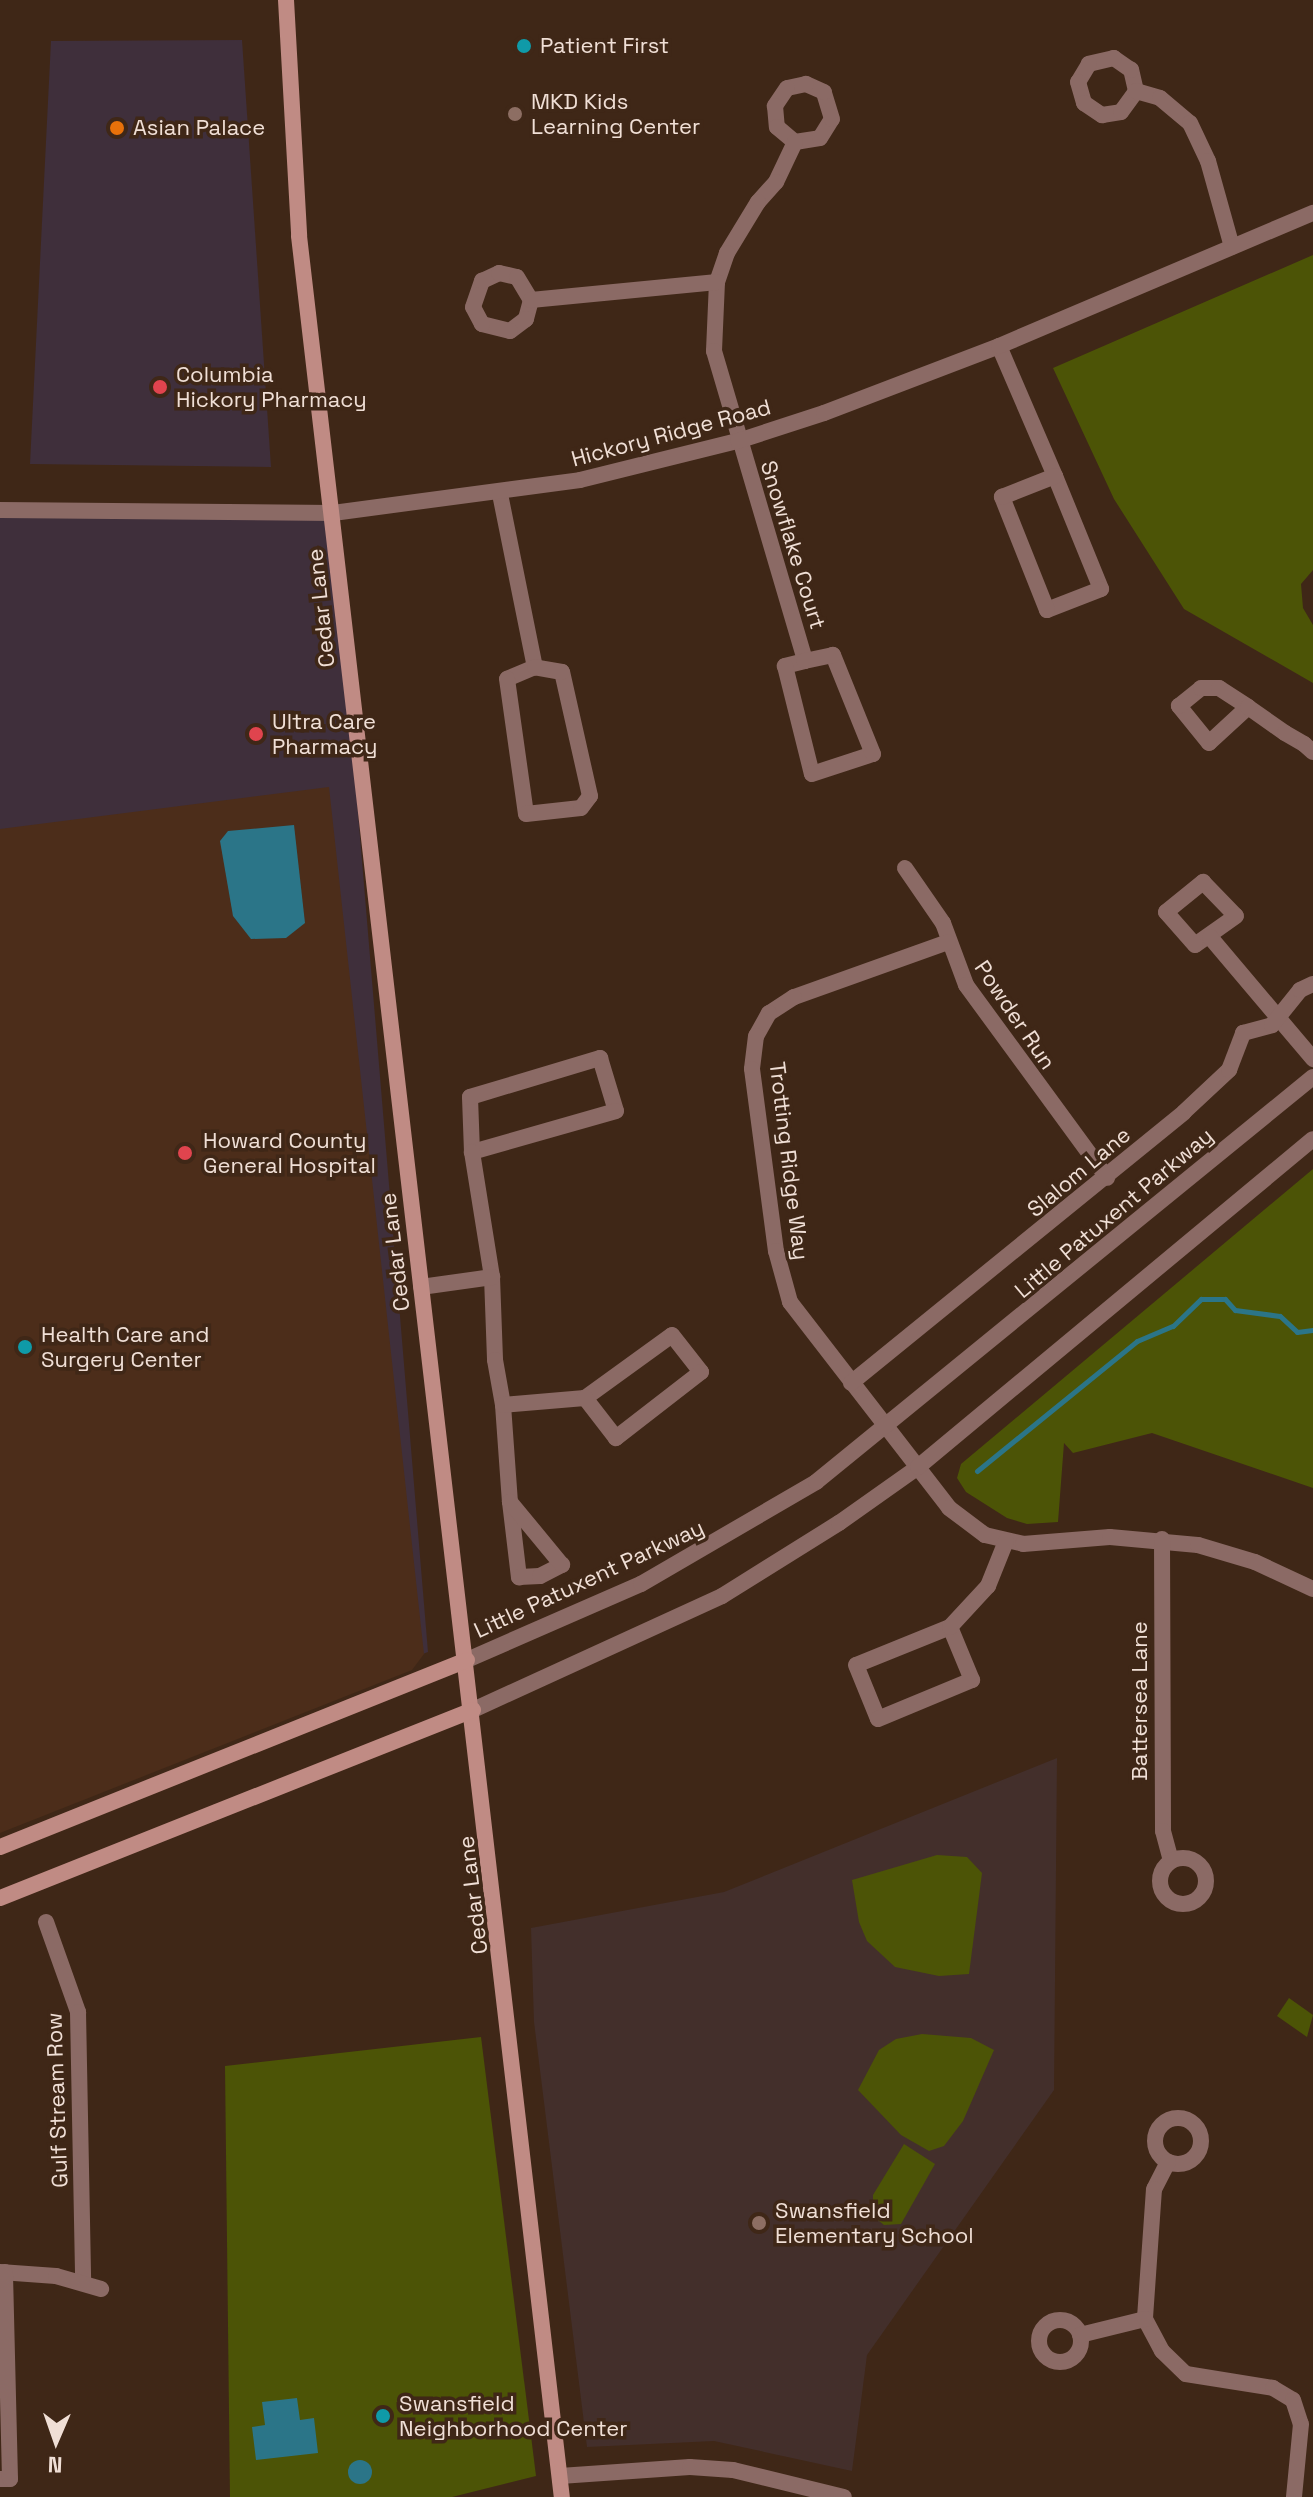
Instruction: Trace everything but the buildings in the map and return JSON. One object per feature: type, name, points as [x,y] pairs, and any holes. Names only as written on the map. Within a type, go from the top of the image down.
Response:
[{"type":"main road","name":"Cedar Lane","points":[[286,0],[298,221],[562,2497]]},
{"type":"main road","name":"Little Patuxent Parkway","points":[[0,1847],[467,1660]]},
{"type":"main road","points":[[0,1898],[473,1710]]},
{"type":"street","points":[[1136,91],[1160,98],[1199,138],[1232,247]]},
{"type":"street","points":[[531,300],[717,282],[741,226],[776,182],[795,142]]},
{"type":"street","name":"Hickory Ridge Road","points":[[0,510],[333,513],[500,494],[738,441],[999,346],[1313,213]]},
{"type":"street","name":"Snowflake Court","points":[[717,282],[714,351],[805,661]]},
{"type":"street","points":[[999,346],[1055,476],[1101,589],[1047,610],[1002,497],[1055,476]]},
{"type":"street","points":[[500,494],[535,667]]},
{"type":"street","name":"Snowflake Court","points":[[833,655],[873,754],[812,774],[785,666],[805,661],[833,655]]},
{"type":"street","points":[[535,667],[562,672],[590,796],[581,808],[526,814],[507,679],[535,667]]},
{"type":"street","points":[[1248,707],[1313,752]]},
{"type":"street","name":"Powder Run","points":[[905,868],[934,907],[966,985],[1107,1178]]},
{"type":"street","points":[[1210,937],[1313,1059]]},
{"type":"street","name":"Trotting Ridge Way","points":[[948,942],[794,997],[769,1013],[756,1036],[752,1069],[783,1279],[801,1319],[886,1429],[964,1521],[1006,1541]]},
{"type":"street","name":"Slalom Lane","points":[[851,1383],[1107,1178],[1229,1070],[1243,1033],[1280,1018],[1300,990],[1313,984]]},
{"type":"street","points":[[472,1152],[616,1111],[600,1058],[470,1097],[472,1152],[492,1277],[495,1360],[503,1405],[510,1502],[519,1577],[540,1576],[562,1565],[510,1502]]},
{"type":"street","name":"Little Patuxent Parkway","points":[[467,1660],[704,1552],[816,1482],[886,1429],[1313,1077]]},
{"type":"street","points":[[473,1710],[722,1596],[918,1467],[1313,1139]]},
{"type":"street","points":[[421,1287],[492,1277]]},
{"type":"street","points":[[503,1405],[585,1398],[672,1335],[701,1372],[616,1438],[585,1398]]},
{"type":"street","points":[[950,1627],[972,1680],[878,1719],[856,1665],[950,1627],[988,1586],[1006,1541],[1162,1539],[1227,1551],[1313,1589]]},
{"type":"street","name":"Battersea Lane","points":[[1162,1539],[1163,1831],[1171,1861]]},
{"type":"street","name":"Gulf Stream Row","points":[[46,1922],[78,2012],[83,2281]]},
{"type":"street","points":[[1168,2162],[1154,2189],[1145,2319],[1162,2351],[1186,2374],[1273,2388],[1293,2400],[1301,2424],[1294,2497]]},
{"type":"street","points":[[0,2479],[10,2479],[2,2272],[83,2281],[101,2289]]},
{"type":"street","points":[[1080,2335],[1145,2319]]},
{"type":"street","points":[[560,2476],[705,2468],[777,2479],[844,2497]]},
{"type":"shaded area","points":[[242,40],[271,467],[30,464],[51,41]]},
{"type":"shaded area","name":"Howard County General Hospital","points":[[0,508],[333,513],[428,1652],[0,1816]]},
{"type":"shaded area","name":"Howard County General Hospital","points":[[329,787],[424,1654],[412,1670],[0,1833],[0,829]]},
{"type":"shaded area","name":"Swansfield Elementary School","points":[[1057,1758],[1054,2090],[867,2355],[852,2471],[714,2441],[587,2447],[534,2022],[531,1928],[724,1892]]},
{"type":"green space","points":[[1313,255],[1313,570],[1301,584],[1303,608],[1313,625],[1313,683],[1184,609],[1114,499],[1053,368]]},
{"type":"green space","points":[[1313,1169],[1313,1488],[1152,1433],[1073,1453],[1064,1443],[1058,1522],[1027,1524],[1007,1518],[966,1492],[957,1478],[961,1464]]},
{"type":"green space","points":[[937,1855],[967,1857],[982,1873],[969,1974],[939,1976],[895,1967],[867,1941],[859,1922],[852,1880]]},
{"type":"green space","points":[[1289,1998],[1313,2015],[1307,2037],[1277,2016]]},
{"type":"green space","points":[[922,2034],[971,2038],[994,2050],[963,2121],[944,2146],[929,2151],[901,2135],[858,2090],[879,2050],[896,2039]]},
{"type":"green space","points":[[481,2037],[536,2476],[452,2497],[230,2497],[225,2066]]},
{"type":"green space","points":[[904,2144],[935,2164],[901,2224],[884,2225],[873,2216],[873,2195]]},
{"type":"water","points":[[294,825],[305,923],[286,938],[251,939],[233,916],[220,841],[228,831]]},
{"type":"water","points":[[297,2398],[300,2420],[314,2418],[318,2453],[256,2460],[252,2427],[265,2425],[262,2402]]},
{"type":"water","points":[[360,2460],[371,2467],[372,2472],[365,2483],[360,2484],[349,2477],[348,2472],[355,2461]]},
{"type":"waterway","points":[[977,1471],[1137,1341],[1173,1326],[1201,1299],[1225,1299],[1235,1310],[1280,1316],[1297,1332],[1313,1330]]},
{"type":"place","name":"Patient First","points":[[524,46]]},
{"type":"place","name":"MKD Kids Learning Center","points":[[515,114]]},
{"type":"place","name":"Asian Palace","points":[[117,128]]},
{"type":"place","name":"Columbia Hickory Pharmacy","points":[[160,387]]},
{"type":"place","name":"Ultra Care Pharmacy","points":[[256,734]]},
{"type":"place","name":"Howard County General Hospital","points":[[185,1153]]},
{"type":"place","name":"Health Care and Surgery Center","points":[[25,1347]]},
{"type":"place","name":"Swansfield Elementary School","points":[[759,2223]]},
{"type":"place","name":"Swansfield Neighborhood Center","points":[[383,2416]]}]
